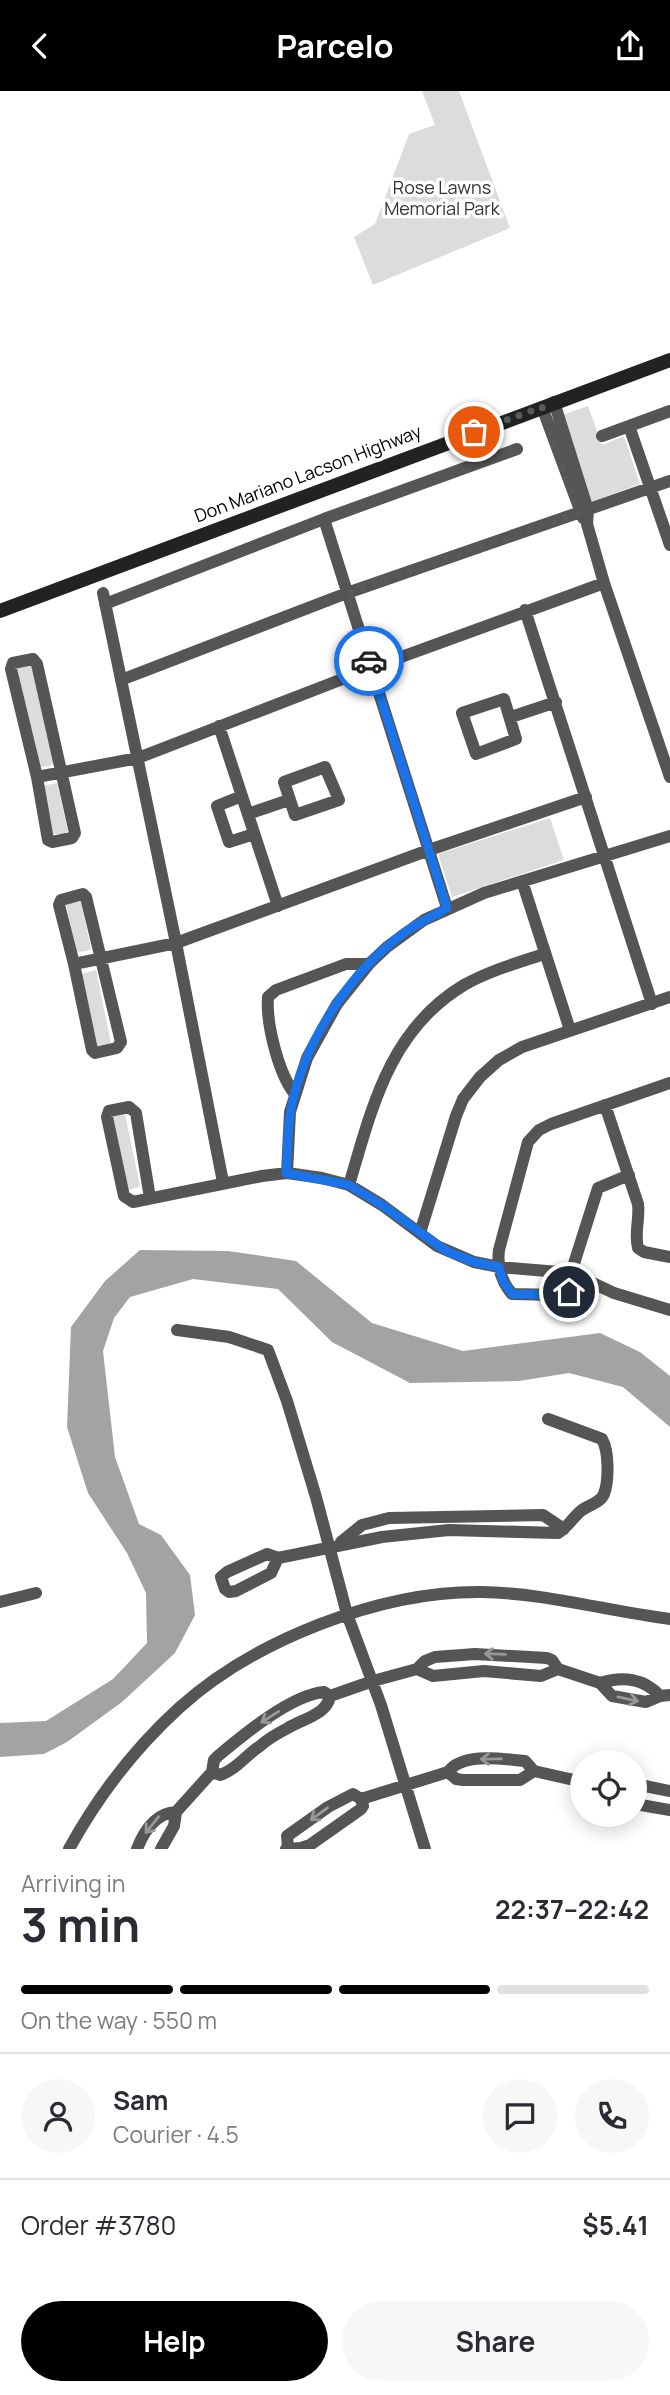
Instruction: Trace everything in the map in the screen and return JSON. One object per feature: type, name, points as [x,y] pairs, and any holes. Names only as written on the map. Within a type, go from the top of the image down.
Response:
[{"type":"street","name":"Don Mariano Lacson Highway","points":[[0,611],[550,412],[670,360]]},
{"type":"street","points":[[602,436],[670,411]]},
{"type":"street","points":[[550,412],[604,583],[670,777]]},
{"type":"street","points":[[629,426],[670,545]]},
{"type":"street","points":[[223,1182],[104,598],[517,449]]},
{"type":"street","points":[[121,680],[347,593],[670,481]]},
{"type":"street","points":[[324,519],[447,908]]},
{"type":"street","points":[[37,778],[138,758],[371,667],[604,583]]},
{"type":"street","points":[[525,610],[652,1004]]},
{"type":"street","points":[[33,659],[36,661],[61,773],[75,836],[52,842],[48,841],[37,778],[11,669],[13,663],[33,659]]},
{"type":"street","points":[[504,699],[511,717],[516,739],[476,754],[463,712],[504,699]]},
{"type":"street","points":[[511,717],[556,702]]},
{"type":"street","points":[[219,726],[278,906]]},
{"type":"street","points":[[327,768],[338,801],[296,815],[289,800],[285,781],[327,768]]},
{"type":"street","points":[[242,796],[211,803],[226,848],[254,834]]},
{"type":"street","points":[[74,964],[176,943],[429,850],[586,797]]},
{"type":"street","points":[[248,814],[289,800]]},
{"type":"street","points":[[286,1173],[294,1093],[318,1034],[337,1004],[369,964],[405,932],[447,908],[484,893],[670,835]]},
{"type":"street","points":[[522,881],[570,1030]]},
{"type":"street","points":[[83,894],[86,897],[99,958],[121,1042],[117,1048],[95,1053],[92,1050],[59,905],[61,900],[83,894]]},
{"type":"street","points":[[349,1185],[374,1099],[387,1071],[418,1025],[448,996],[466,985],[508,966],[544,954]]},
{"type":"street","points":[[294,1093],[281,1070],[268,1009],[268,997],[276,990],[346,964],[369,964]]},
{"type":"street","points":[[420,1233],[456,1116],[463,1099],[480,1077],[499,1060],[522,1047],[670,997]]},
{"type":"street","points":[[585,1280],[576,1288],[558,1295],[518,1295],[512,1294],[508,1289],[499,1267],[499,1250],[528,1142],[539,1130],[551,1123],[670,1083]]},
{"type":"street","points":[[605,1105],[638,1204],[635,1238],[638,1248],[643,1252],[670,1257]]},
{"type":"street","points":[[150,1198],[136,1113],[129,1107],[109,1111],[107,1117],[124,1196],[133,1202],[223,1182],[286,1173],[349,1185],[453,1254],[499,1267],[571,1273],[614,1293],[670,1310]]},
{"type":"street","points":[[571,1273],[598,1188],[629,1175]]},
{"type":"street","points":[[177,1330],[229,1337],[268,1350],[334,1545],[347,1614],[373,1681],[425,1849]]},
{"type":"street","points":[[278,1559],[334,1545],[362,1525],[388,1518],[542,1515],[564,1529],[582,1510],[598,1501],[604,1494],[608,1456],[602,1440],[548,1419]]},
{"type":"street","points":[[69,1849],[90,1810],[117,1774],[182,1706],[227,1672],[275,1645],[347,1614],[411,1598],[479,1592],[541,1596],[670,1619]]},
{"type":"street","points":[[0,1602],[36,1593]]},
{"type":"street","points":[[330,1696],[417,1669],[429,1658],[475,1654],[547,1658],[552,1660],[558,1669],[600,1683],[612,1696],[633,1701],[646,1702],[665,1695]]},
{"type":"street","points":[[417,1669],[433,1676],[484,1671],[541,1676],[558,1669]]},
{"type":"street","points":[[600,1683],[620,1679],[646,1683],[665,1695]]},
{"type":"street","points":[[161,1849],[174,1826],[176,1812],[212,1772],[214,1760],[218,1756],[271,1716],[299,1700],[320,1692],[330,1696]]},
{"type":"street","points":[[212,1772],[220,1775],[232,1770],[259,1746],[323,1710],[329,1704],[330,1696]]},
{"type":"street","points":[[361,1800],[448,1772],[456,1764],[481,1759],[525,1761],[534,1771],[570,1779]]},
{"type":"street","points":[[448,1772],[456,1779],[464,1780],[520,1780],[534,1771]]},
{"type":"street","points":[[647,1786],[670,1791]]},
{"type":"street","points":[[353,1794],[361,1800],[361,1809],[310,1845],[287,1848],[287,1836],[328,1807],[353,1794]]},
{"type":"street","points":[[647,1806],[670,1810]]},
{"type":"street","points":[[137,1849],[160,1816],[176,1812]]},
{"type":"green space","name":"Rose Lawns Memorial Park","points":[[422,91],[459,91],[510,228],[373,285],[354,237],[375,224],[409,134],[435,125]]},
{"type":"green space","points":[[588,406],[602,445],[624,436],[640,484],[591,502],[562,415]]},
{"type":"green space","points":[[32,665],[54,763],[50,766],[39,767],[17,668]]},
{"type":"green space","points":[[57,783],[68,831],[64,834],[53,834],[42,786]]},
{"type":"green space","points":[[550,818],[564,860],[452,897],[438,854]]},
{"type":"green space","points":[[81,901],[91,949],[76,952],[66,904]]},
{"type":"green space","points":[[96,970],[111,1043],[107,1046],[96,1046],[81,974]]},
{"type":"green space","points":[[125,1114],[140,1186],[129,1190],[110,1117]]},
{"type":"shaded area","points":[[140,1250],[228,1251],[296,1261],[372,1323],[463,1351],[600,1333],[640,1352],[670,1376],[670,1427],[623,1387],[569,1373],[519,1381],[410,1383],[332,1342],[278,1289],[193,1279],[130,1297],[114,1318],[103,1351],[115,1457],[139,1524],[161,1535],[190,1575],[195,1615],[175,1653],[122,1702],[67,1742],[44,1754],[0,1757],[0,1723],[46,1721],[113,1679],[147,1643],[146,1593],[127,1553],[88,1493],[67,1427],[71,1327],[105,1281]]},
{"type":"way so far","points":[[369,661],[347,593],[579,513],[542,407],[474,432]]},
{"type":"route","points":[[369,661],[447,908],[405,932],[369,964],[350,986],[318,1034],[294,1093],[286,1173],[349,1185],[446,1251],[474,1262],[499,1267],[503,1281],[512,1294],[558,1295],[569,1292]]}]
